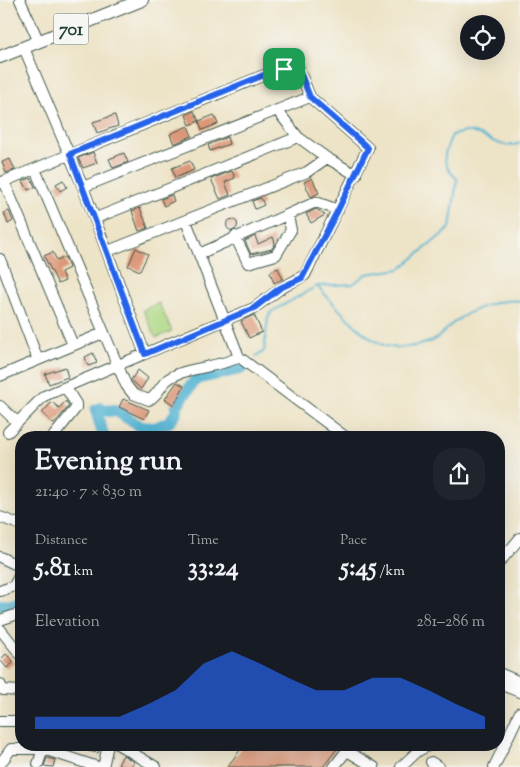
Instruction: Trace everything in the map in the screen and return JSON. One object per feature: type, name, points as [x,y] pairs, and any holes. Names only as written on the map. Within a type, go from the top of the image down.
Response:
[{"type":"main road","name":"701","points":[[0,57],[142,0]]},
{"type":"street","points":[[20,0],[39,42]]},
{"type":"street","points":[[24,48],[96,218],[145,354]]},
{"type":"street","points":[[8,432],[38,400],[262,304],[280,288],[305,275],[368,148],[310,97],[296,62],[2,182],[73,345]]},
{"type":"street","points":[[83,187],[310,97]]},
{"type":"street","points":[[278,110],[298,137],[327,158],[356,175]]},
{"type":"street","points":[[96,218],[298,137]]},
{"type":"street","points":[[108,251],[307,172],[327,158]]},
{"type":"street","points":[[35,169],[103,333],[126,385],[133,394],[149,400],[154,397],[167,380],[192,371],[227,363],[238,357]]},
{"type":"street","points":[[198,254],[235,236],[288,216],[316,202],[338,210]]},
{"type":"street","points":[[235,236],[248,263],[276,255],[289,236],[291,223],[288,216]]},
{"type":"street","points":[[186,221],[226,320],[238,357],[338,431]]},
{"type":"street","points":[[0,259],[38,360]]},
{"type":"street","points":[[0,376],[103,333]]},
{"type":"street","points":[[58,431],[76,408],[76,404],[66,388]]},
{"type":"street","points":[[0,406],[17,422]]},
{"type":"street","points":[[0,517],[15,523]]},
{"type":"street","points":[[505,556],[520,538]]},
{"type":"street","points":[[505,549],[509,551]]},
{"type":"street","points":[[0,557],[15,564]]},
{"type":"street","points":[[0,591],[15,584]]},
{"type":"street","points":[[0,620],[15,616]]},
{"type":"street","points":[[0,629],[15,648]]},
{"type":"street","points":[[505,676],[520,682]]},
{"type":"street","points":[[0,684],[3,690],[15,691]]},
{"type":"street","points":[[505,686],[520,692]]},
{"type":"street","points":[[505,744],[520,712]]},
{"type":"street","points":[[0,721],[15,721]]},
{"type":"street","points":[[0,764],[11,749],[15,749]]},
{"type":"street","points":[[38,764],[42,751]]},
{"type":"street","points":[[47,751],[70,763],[98,767]]},
{"type":"street","points":[[103,767],[107,751]]},
{"type":"street","points":[[129,751],[156,767]]},
{"type":"street","points":[[334,767],[347,751]]},
{"type":"street","points":[[353,751],[374,767]]},
{"type":"street","points":[[401,767],[418,751]]},
{"type":"street","points":[[494,767],[502,751]]},
{"type":"green space","points":[[159,303],[172,331],[156,338],[143,310]]},
{"type":"building","points":[[194,111],[199,121],[190,125],[186,115]]},
{"type":"building","points":[[115,115],[118,126],[97,133],[93,122]]},
{"type":"building","points":[[214,115],[218,124],[202,130],[199,121]]},
{"type":"building","points":[[188,126],[192,136],[174,144],[170,134]]},
{"type":"building","points":[[227,137],[229,144],[210,151],[208,145]]},
{"type":"building","points":[[93,152],[97,163],[83,168],[78,158]]},
{"type":"building","points":[[124,153],[128,162],[113,168],[109,159]]},
{"type":"building","points":[[10,159],[15,170],[6,173],[2,162]]},
{"type":"building","points":[[190,161],[194,170],[175,178],[172,168]]},
{"type":"building","points":[[232,171],[235,178],[225,182],[230,195],[220,199],[211,179]]},
{"type":"building","points":[[31,178],[35,187],[28,190],[23,181]]},
{"type":"building","points":[[312,178],[319,193],[311,197],[304,182]]},
{"type":"building","points":[[63,180],[67,187],[60,191],[56,184]]},
{"type":"building","points":[[172,195],[174,201],[164,206],[161,199]]},
{"type":"building","points":[[261,198],[264,205],[255,209],[252,201]]},
{"type":"building","points":[[140,208],[148,228],[139,231],[132,211]]},
{"type":"building","points":[[316,209],[325,215],[311,223],[306,214]]},
{"type":"building","points":[[9,211],[13,221],[8,224],[4,213]]},
{"type":"building","points":[[230,220],[234,220],[237,225],[236,229],[230,230],[227,227],[227,223]]},
{"type":"building","points":[[255,236],[258,244],[273,237],[275,243],[272,249],[251,254],[245,241]]},
{"type":"building","points":[[136,248],[148,254],[140,271],[128,266]]},
{"type":"building","points":[[53,252],[57,261],[65,257],[69,268],[61,272],[65,281],[58,284],[44,256]]},
{"type":"building","points":[[278,268],[283,279],[274,283],[270,272]]},
{"type":"building","points":[[254,315],[262,332],[249,338],[241,321]]},
{"type":"building","points":[[93,353],[97,363],[88,366],[85,357]]},
{"type":"building","points":[[65,367],[68,377],[49,384],[45,374]]},
{"type":"building","points":[[138,370],[148,378],[141,389],[131,380]]},
{"type":"building","points":[[177,382],[184,386],[174,405],[165,399]]},
{"type":"building","points":[[123,399],[149,410],[144,419],[119,407]]},
{"type":"building","points":[[66,401],[69,406],[54,424],[42,413],[52,402],[59,408]]},
{"type":"building","points":[[6,654],[14,662],[7,668],[0,660]]},
{"type":"building","points":[[239,751],[335,751],[323,767],[227,767]]},
{"type":"building","points":[[123,755],[134,762],[130,767],[118,765]]},
{"type":"building","points":[[47,758],[55,760],[53,767],[44,766]]},
{"type":"waterway","points":[[256,357],[264,351],[268,318],[271,312],[317,286],[353,284],[366,274],[400,269],[450,228],[457,179],[448,168],[445,153],[452,135],[471,132],[501,144],[513,145],[520,143]]},
{"type":"waterway","points":[[317,286],[349,320],[368,336],[386,346],[397,348],[416,346],[432,341],[459,319],[484,306],[503,301],[520,301]]},
{"type":"waterway","points":[[102,431],[96,410],[101,408],[108,411],[115,410],[141,427],[155,428],[169,422],[176,413],[177,405],[196,379],[240,369],[246,365]]},
{"type":"waterway","points":[[0,605],[15,603]]},
{"type":"route","points":[[296,62],[310,97],[368,148],[356,175],[302,278],[280,288],[262,304],[254,308],[145,354],[96,218],[70,154],[284,69],[296,62]]}]
